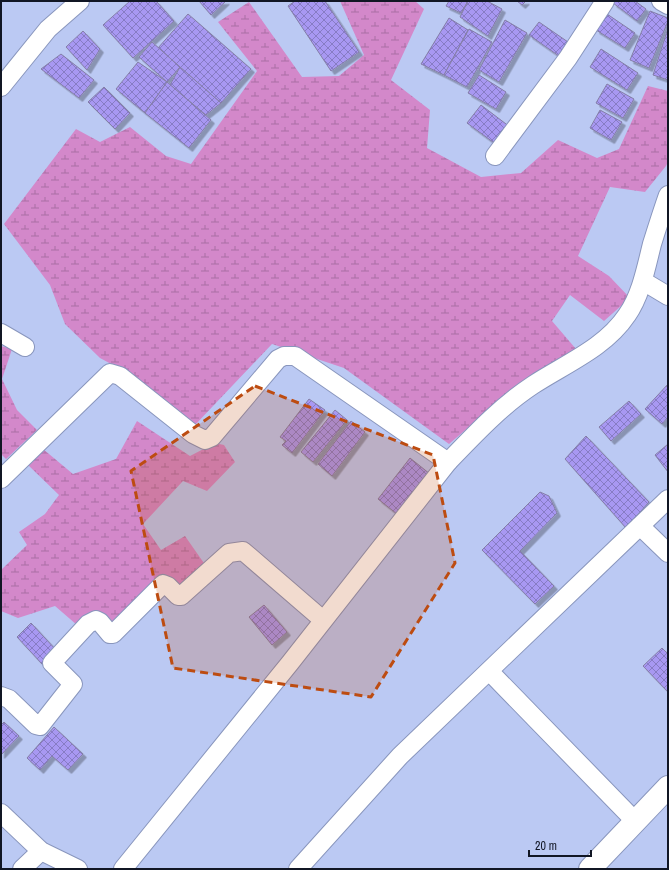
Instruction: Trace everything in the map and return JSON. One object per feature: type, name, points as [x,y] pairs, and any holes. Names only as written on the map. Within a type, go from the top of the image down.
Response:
[{"type":"street","points":[[1,87],[48,29],[80,1]]},
{"type":"street","points":[[495,156],[568,58],[606,1]]},
{"type":"street","points":[[661,1],[668,5]]},
{"type":"street","points":[[123,869],[324,620],[448,462],[493,416],[532,385],[570,364],[608,337],[627,315],[643,281],[657,227],[668,195]]},
{"type":"street","points":[[643,281],[668,296]]},
{"type":"street","points":[[1,333],[25,347]]},
{"type":"street","points":[[1,479],[110,373],[120,376],[193,434],[205,440],[212,437],[278,359],[284,356],[295,356],[448,462]]},
{"type":"street","points":[[298,869],[400,756],[490,672],[668,499]]},
{"type":"street","points":[[640,526],[668,553]]},
{"type":"street","points":[[1,696],[9,699],[36,725],[40,726],[73,684],[52,663],[88,624],[96,620],[100,622],[110,634],[113,634],[163,584],[168,586],[178,596],[180,596],[229,553],[243,551],[324,620]]},
{"type":"street","points":[[490,672],[635,821]]},
{"type":"street","points":[[590,869],[668,787]]},
{"type":"street","points":[[1,813],[41,851],[78,869]]},
{"type":"street","points":[[22,869],[41,851]]},
{"type":"highlighted area","points":[[255,386],[433,455],[455,563],[371,697],[173,668],[131,471]]},
{"type":"green space","points":[[340,1],[415,1],[424,9],[391,80],[430,110],[427,148],[481,177],[521,173],[558,140],[597,158],[619,149],[648,86],[668,91],[668,162],[666,166],[645,192],[610,187],[578,256],[609,276],[630,298],[604,321],[570,295],[552,321],[576,349],[484,414],[449,444],[344,368],[272,344],[195,425],[126,372],[100,358],[65,324],[50,285],[4,224],[76,129],[100,142],[130,127],[166,156],[191,164],[257,71],[218,22],[249,2],[302,77],[339,76],[364,55]]},
{"type":"green space","points":[[1,346],[12,349],[2,379],[17,410],[37,430],[6,459],[1,454]]},
{"type":"green space","points":[[137,421],[190,456],[215,443],[224,445],[235,462],[207,491],[183,481],[143,524],[161,550],[185,536],[206,566],[178,590],[163,579],[113,624],[77,625],[55,606],[18,618],[1,611],[1,570],[27,545],[19,532],[45,514],[59,495],[27,464],[43,449],[73,474],[116,459]]},
{"type":"building","points":[[130,1],[156,1],[174,21],[133,58],[103,25]]},
{"type":"building","points":[[199,1],[226,1],[211,15]]},
{"type":"building","points":[[295,1],[325,1],[359,52],[331,71],[288,6]]},
{"type":"building","points":[[449,1],[468,1],[461,13],[446,6]]},
{"type":"building","points":[[468,1],[487,1],[502,9],[488,36],[460,17]]},
{"type":"building","points":[[517,1],[526,1],[522,5]]},
{"type":"building","points":[[615,1],[635,1],[646,9],[637,21],[613,3]]},
{"type":"building","points":[[650,11],[668,18],[668,21],[649,68],[630,60]]},
{"type":"building","points":[[188,14],[251,69],[221,103],[158,48]]},
{"type":"building","points":[[607,14],[635,33],[625,48],[596,30]]},
{"type":"building","points":[[449,18],[468,30],[444,75],[421,64]]},
{"type":"building","points":[[505,20],[527,33],[499,82],[479,70]]},
{"type":"building","points":[[539,22],[568,42],[559,56],[529,35]]},
{"type":"building","points":[[668,28],[668,80],[653,75]]},
{"type":"building","points":[[469,29],[492,42],[467,87],[444,75]]},
{"type":"building","points":[[83,31],[100,49],[87,70],[66,47]]},
{"type":"building","points":[[152,42],[180,67],[167,82],[139,57]]},
{"type":"building","points":[[601,49],[638,73],[627,90],[590,67]]},
{"type":"building","points":[[61,54],[94,80],[79,98],[41,69]]},
{"type":"building","points":[[138,62],[167,82],[145,113],[116,89]]},
{"type":"building","points":[[180,67],[221,103],[206,115],[170,85]]},
{"type":"building","points":[[479,75],[506,92],[496,109],[468,93]]},
{"type":"building","points":[[167,82],[211,120],[189,148],[145,113]]},
{"type":"building","points":[[607,84],[634,99],[623,118],[596,103]]},
{"type":"building","points":[[104,87],[130,113],[115,129],[88,102]]},
{"type":"building","points":[[481,105],[510,127],[497,145],[467,123]]},
{"type":"building","points":[[600,110],[622,122],[611,140],[590,128]]},
{"type":"building","points":[[668,384],[668,417],[662,424],[645,409]]},
{"type":"building","points":[[309,399],[325,410],[292,453],[282,445],[286,441],[280,437]]},
{"type":"building","points":[[629,401],[641,414],[611,441],[599,427]]},
{"type":"building","points":[[335,410],[347,420],[313,462],[301,452]]},
{"type":"building","points":[[351,421],[365,432],[332,476],[318,464]]},
{"type":"building","points":[[586,436],[649,502],[626,528],[565,459]]},
{"type":"building","points":[[668,444],[668,472],[655,455]]},
{"type":"building","points":[[410,458],[430,474],[397,514],[378,499]]},
{"type":"building","points":[[540,492],[549,496],[557,513],[520,551],[554,586],[535,604],[482,550]]},
{"type":"building","points":[[264,605],[287,632],[272,645],[249,617]]},
{"type":"building","points":[[31,623],[57,651],[42,664],[17,637]]},
{"type":"building","points":[[662,648],[668,654],[668,692],[643,666]]},
{"type":"building","points":[[4,722],[19,736],[1,755],[1,725]]},
{"type":"building","points":[[54,727],[83,754],[68,770],[52,756],[40,770],[27,758]]}]
